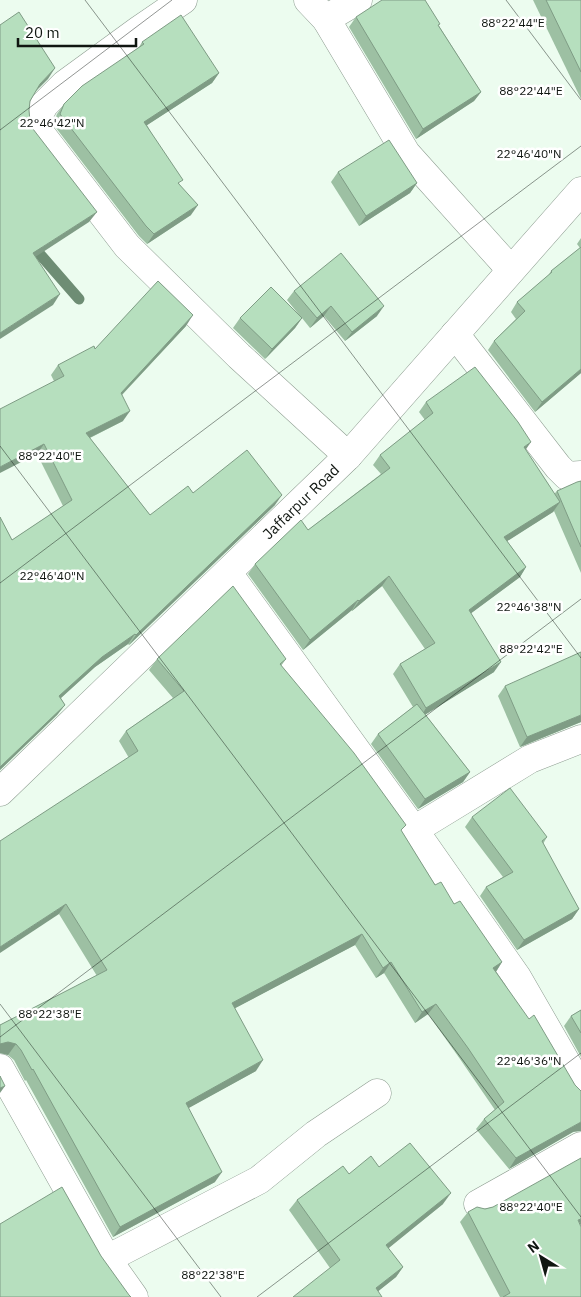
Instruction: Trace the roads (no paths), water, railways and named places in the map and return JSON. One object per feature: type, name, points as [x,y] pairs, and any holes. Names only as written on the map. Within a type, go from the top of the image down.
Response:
[{"type":"street","points":[[183,0],[65,84],[44,105],[37,119],[38,130],[127,246],[238,356],[348,456]]},
{"type":"street","points":[[358,0],[317,10],[406,153],[511,270]]},
{"type":"street","name":"Jaffarpur Road","points":[[3,779],[228,573],[348,456],[581,191]]},
{"type":"street","points":[[455,334],[558,467],[567,476],[581,475]]},
{"type":"street","points":[[228,573],[414,830],[516,977],[581,1088]]},
{"type":"street","points":[[414,830],[530,758],[581,739]]},
{"type":"street","points":[[0,1068],[107,1259],[134,1297]]},
{"type":"street","points":[[107,1259],[259,1180],[316,1134],[377,1093]]},
{"type":"street","points":[[478,1204],[581,1146]]},
{"type":"waterway","points":[[31,244],[79,299]]}]
